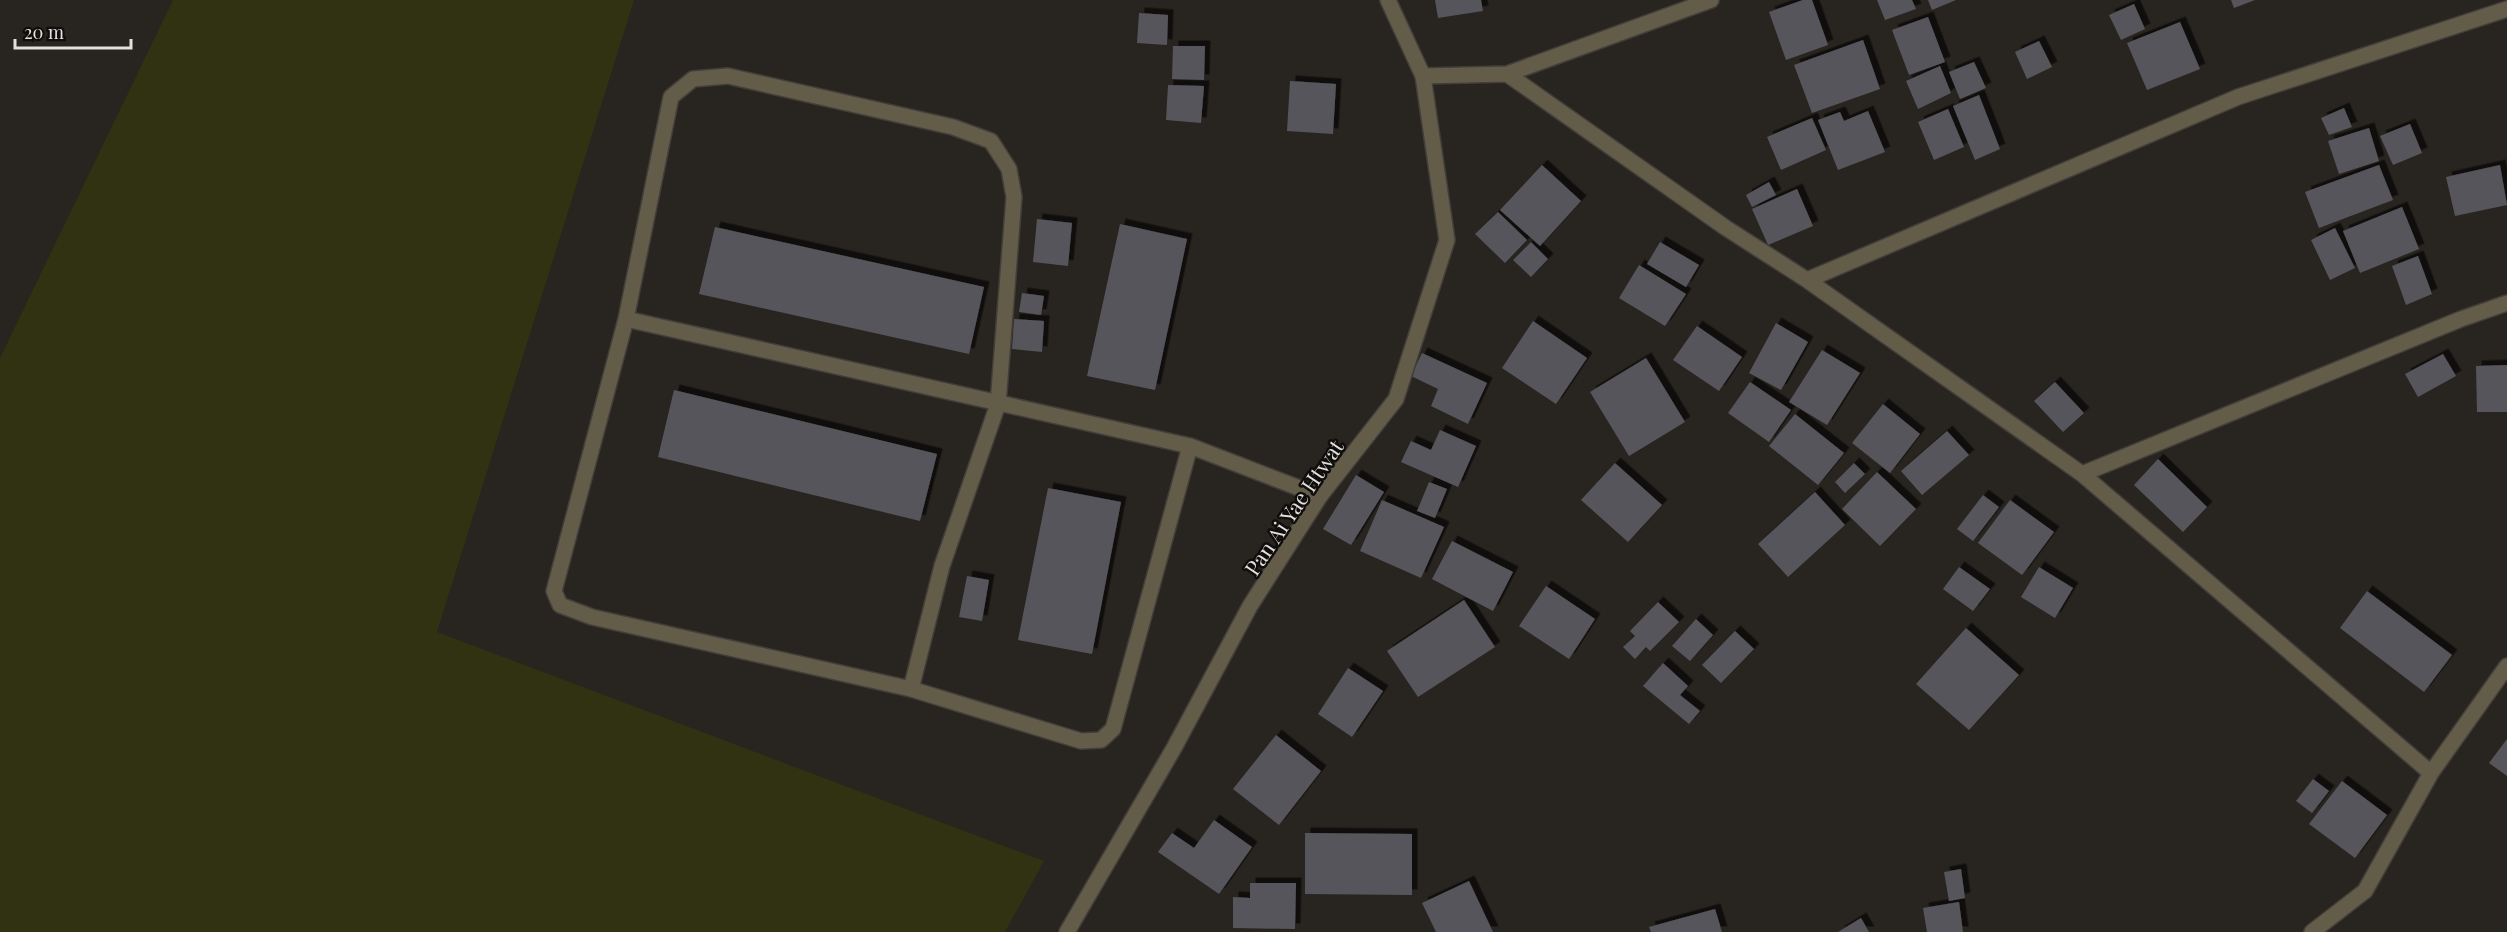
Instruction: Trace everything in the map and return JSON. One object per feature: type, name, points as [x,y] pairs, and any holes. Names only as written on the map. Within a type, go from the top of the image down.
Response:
[{"type":"street","name":"Pan Ai Yae Htwat","points":[[1067,932],[1174,748],[1250,606],[1320,496],[1396,399],[1447,240],[1423,76],[1388,0]]},
{"type":"street","points":[[1423,76],[1507,74],[1711,0]]},
{"type":"street","points":[[1807,280],[2238,97],[2507,9]]},
{"type":"street","points":[[1507,74],[1726,228],[1807,280],[2082,474],[2431,773]]},
{"type":"street","points":[[911,689],[942,566],[998,404],[1014,197],[1009,169],[991,141],[953,127],[728,76],[693,79],[671,97],[626,319],[554,591],[560,605],[592,617],[911,689],[1081,741],[1101,740],[1113,729],[1190,446]]},
{"type":"street","points":[[2082,474],[2461,319],[2507,303]]},
{"type":"street","points":[[626,319],[1190,446],[1320,496]]},
{"type":"street","points":[[2312,932],[2364,891],[2431,773],[2507,666]]},
{"type":"green space","points":[[173,0],[634,0],[437,632],[1044,861],[1005,932],[0,932],[0,358]]},
{"type":"building","points":[[1435,0],[1481,0],[1483,11],[1438,18]]},
{"type":"building","points":[[1803,0],[1812,0],[1828,45],[1786,60],[1769,12]]},
{"type":"building","points":[[1877,0],[1912,0],[1916,9],[1885,20]]},
{"type":"building","points":[[1928,0],[1956,0],[1932,10]]},
{"type":"building","points":[[2231,0],[2255,0],[2234,8]]},
{"type":"building","points":[[2134,4],[2145,29],[2121,40],[2109,15]]},
{"type":"building","points":[[1139,13],[1168,15],[1167,45],[1137,43]]},
{"type":"building","points":[[1928,17],[1945,62],[1909,75],[1892,30]]},
{"type":"building","points":[[2180,22],[2200,69],[2147,90],[2127,43]]},
{"type":"building","points":[[1863,40],[1880,89],[1812,113],[1794,65]]},
{"type":"building","points":[[2039,41],[2052,67],[2027,79],[2015,52]]},
{"type":"building","points":[[1173,46],[1205,46],[1204,80],[1172,79]]},
{"type":"building","points":[[1974,62],[1986,88],[1960,99],[1949,72]]},
{"type":"building","points":[[1940,66],[1951,93],[1918,109],[1906,81]]},
{"type":"building","points":[[1290,81],[1336,84],[1333,134],[1287,131]]},
{"type":"building","points":[[1168,85],[1204,86],[1201,123],[1166,120]]},
{"type":"building","points":[[1979,95],[2000,149],[1975,160],[1953,106]]},
{"type":"building","points":[[2344,108],[2352,127],[2329,135],[2321,118]]},
{"type":"building","points":[[1948,109],[1964,147],[1934,160],[1918,122]]},
{"type":"building","points":[[1868,111],[1885,152],[1838,170],[1818,120],[1840,112],[1844,121]]},
{"type":"building","points":[[1812,118],[1826,150],[1781,170],[1767,137]]},
{"type":"building","points":[[2410,124],[2422,153],[2393,165],[2380,136]]},
{"type":"building","points":[[2369,128],[2379,161],[2339,174],[2328,141]]},
{"type":"building","points":[[1542,165],[1581,201],[1540,246],[1500,210]]},
{"type":"building","points":[[2379,165],[2393,200],[2319,228],[2305,192]]},
{"type":"building","points":[[2500,165],[2507,205],[2455,216],[2446,177]]},
{"type":"building","points":[[1769,182],[1776,195],[1752,207],[1746,195]]},
{"type":"building","points":[[1797,189],[1813,226],[1768,245],[1752,209]]},
{"type":"building","points":[[2402,207],[2419,249],[2360,273],[2343,231]]},
{"type":"building","points":[[1498,212],[1527,240],[1505,263],[1475,234]]},
{"type":"building","points":[[1037,219],[1072,223],[1068,266],[1033,262]]},
{"type":"building","points":[[1120,224],[1187,239],[1155,390],[1087,376]]},
{"type":"building","points":[[715,227],[984,287],[969,354],[699,294]]},
{"type":"building","points":[[2335,228],[2355,268],[2330,280],[2311,240]]},
{"type":"building","points":[[1531,242],[1548,259],[1531,277],[1513,260]]},
{"type":"building","points":[[1660,242],[1699,265],[1686,287],[1647,264]]},
{"type":"building","points":[[2418,256],[2432,294],[2406,305],[2392,266]]},
{"type":"building","points":[[1639,265],[1686,294],[1665,326],[1619,298]]},
{"type":"building","points":[[1022,293],[1044,296],[1041,315],[1019,312]]},
{"type":"building","points":[[1014,319],[1044,321],[1042,352],[1012,349]]},
{"type":"building","points":[[1533,321],[1587,358],[1556,404],[1502,368]]},
{"type":"building","points":[[1776,323],[1808,342],[1781,390],[1749,373]]},
{"type":"building","points":[[1697,326],[1742,357],[1719,391],[1673,360]]},
{"type":"building","points":[[1822,350],[1860,373],[1827,425],[1789,402]]},
{"type":"building","points":[[1422,353],[1487,383],[1468,424],[1431,406],[1438,389],[1411,376]]},
{"type":"building","points":[[2443,354],[2456,376],[2418,397],[2405,374]]},
{"type":"building","points":[[1646,358],[1685,422],[1629,456],[1590,392]]},
{"type":"building","points":[[2507,365],[2507,412],[2477,412],[2476,366]]},
{"type":"building","points":[[1750,382],[1791,410],[1769,442],[1728,413]]},
{"type":"building","points":[[2055,382],[2084,413],[2063,432],[2034,401]]},
{"type":"building","points":[[674,390],[937,454],[920,521],[658,457]]},
{"type":"building","points":[[1883,404],[1920,434],[1890,473],[1852,443]]},
{"type":"building","points":[[1795,414],[1844,453],[1818,485],[1769,446]]},
{"type":"building","points":[[1440,430],[1476,446],[1458,487],[1401,462],[1411,441],[1431,450]]},
{"type":"building","points":[[1947,431],[1969,455],[1922,495],[1901,471]]},
{"type":"building","points":[[2158,459],[2207,507],[2183,532],[2134,485]]},
{"type":"building","points":[[1615,463],[1662,505],[1628,542],[1581,500]]},
{"type":"building","points":[[1854,463],[1865,474],[1845,493],[1835,482]]},
{"type":"building","points":[[1877,472],[1916,509],[1880,546],[1842,509]]},
{"type":"building","points":[[1356,475],[1384,492],[1351,545],[1323,529]]},
{"type":"building","points":[[1429,482],[1447,489],[1435,518],[1417,511]]},
{"type":"building","points":[[1048,488],[1121,502],[1092,654],[1018,640]]},
{"type":"building","points":[[1815,492],[1845,525],[1788,577],[1758,544]]},
{"type":"building","points":[[1983,495],[1999,507],[1973,541],[1957,529]]},
{"type":"building","points":[[1382,500],[1444,527],[1421,578],[1360,551]]},
{"type":"building","points":[[2010,500],[2054,532],[2022,575],[1978,543]]},
{"type":"building","points":[[1452,541],[1513,572],[1493,611],[1432,579]]},
{"type":"building","points":[[1959,567],[1990,589],[1973,611],[1943,589]]},
{"type":"building","points":[[2039,567],[2073,588],[2055,618],[2021,597]]},
{"type":"building","points":[[967,576],[989,580],[982,621],[959,617]]},
{"type":"building","points":[[1546,586],[1595,619],[1569,659],[1519,626]]},
{"type":"building","points":[[2367,591],[2452,655],[2424,692],[2340,628]]},
{"type":"building","points":[[1464,600],[1495,647],[1418,697],[1387,651]]},
{"type":"building","points":[[1658,602],[1679,622],[1650,651],[1646,647],[1635,659],[1623,647],[1635,636],[1630,631]]},
{"type":"building","points":[[1696,619],[1713,635],[1690,661],[1672,646]]},
{"type":"building","points":[[1966,628],[2019,675],[1969,730],[1916,684]]},
{"type":"building","points":[[1735,631],[1754,649],[1721,683],[1702,665]]},
{"type":"building","points":[[1663,663],[1688,686],[1680,695],[1700,711],[1689,724],[1643,686]]},
{"type":"building","points":[[1348,668],[1383,691],[1352,737],[1318,714]]},
{"type":"building","points":[[1276,735],[1321,771],[1279,825],[1233,789]]},
{"type":"building","points":[[2507,739],[2507,776],[2489,763]]},
{"type":"building","points":[[2313,779],[2329,791],[2312,813],[2296,801]]},
{"type":"building","points":[[2342,781],[2387,815],[2355,858],[2309,824]]},
{"type":"building","points":[[1214,820],[1252,847],[1219,894],[1158,852],[1172,833],[1194,848]]},
{"type":"building","points":[[1305,833],[1412,834],[1412,895],[1305,894]]},
{"type":"building","points":[[1961,869],[1965,898],[1949,901],[1944,872]]},
{"type":"building","points":[[1469,881],[1493,932],[1436,932],[1422,903]]},
{"type":"building","points":[[1250,883],[1296,883],[1295,929],[1233,928],[1233,897],[1250,898]]},
{"type":"building","points":[[1959,902],[1963,932],[1927,932],[1923,908]]},
{"type":"building","points":[[1715,909],[1722,932],[1651,932],[1649,927]]},
{"type":"building","points":[[1861,918],[1869,932],[1838,932]]}]
